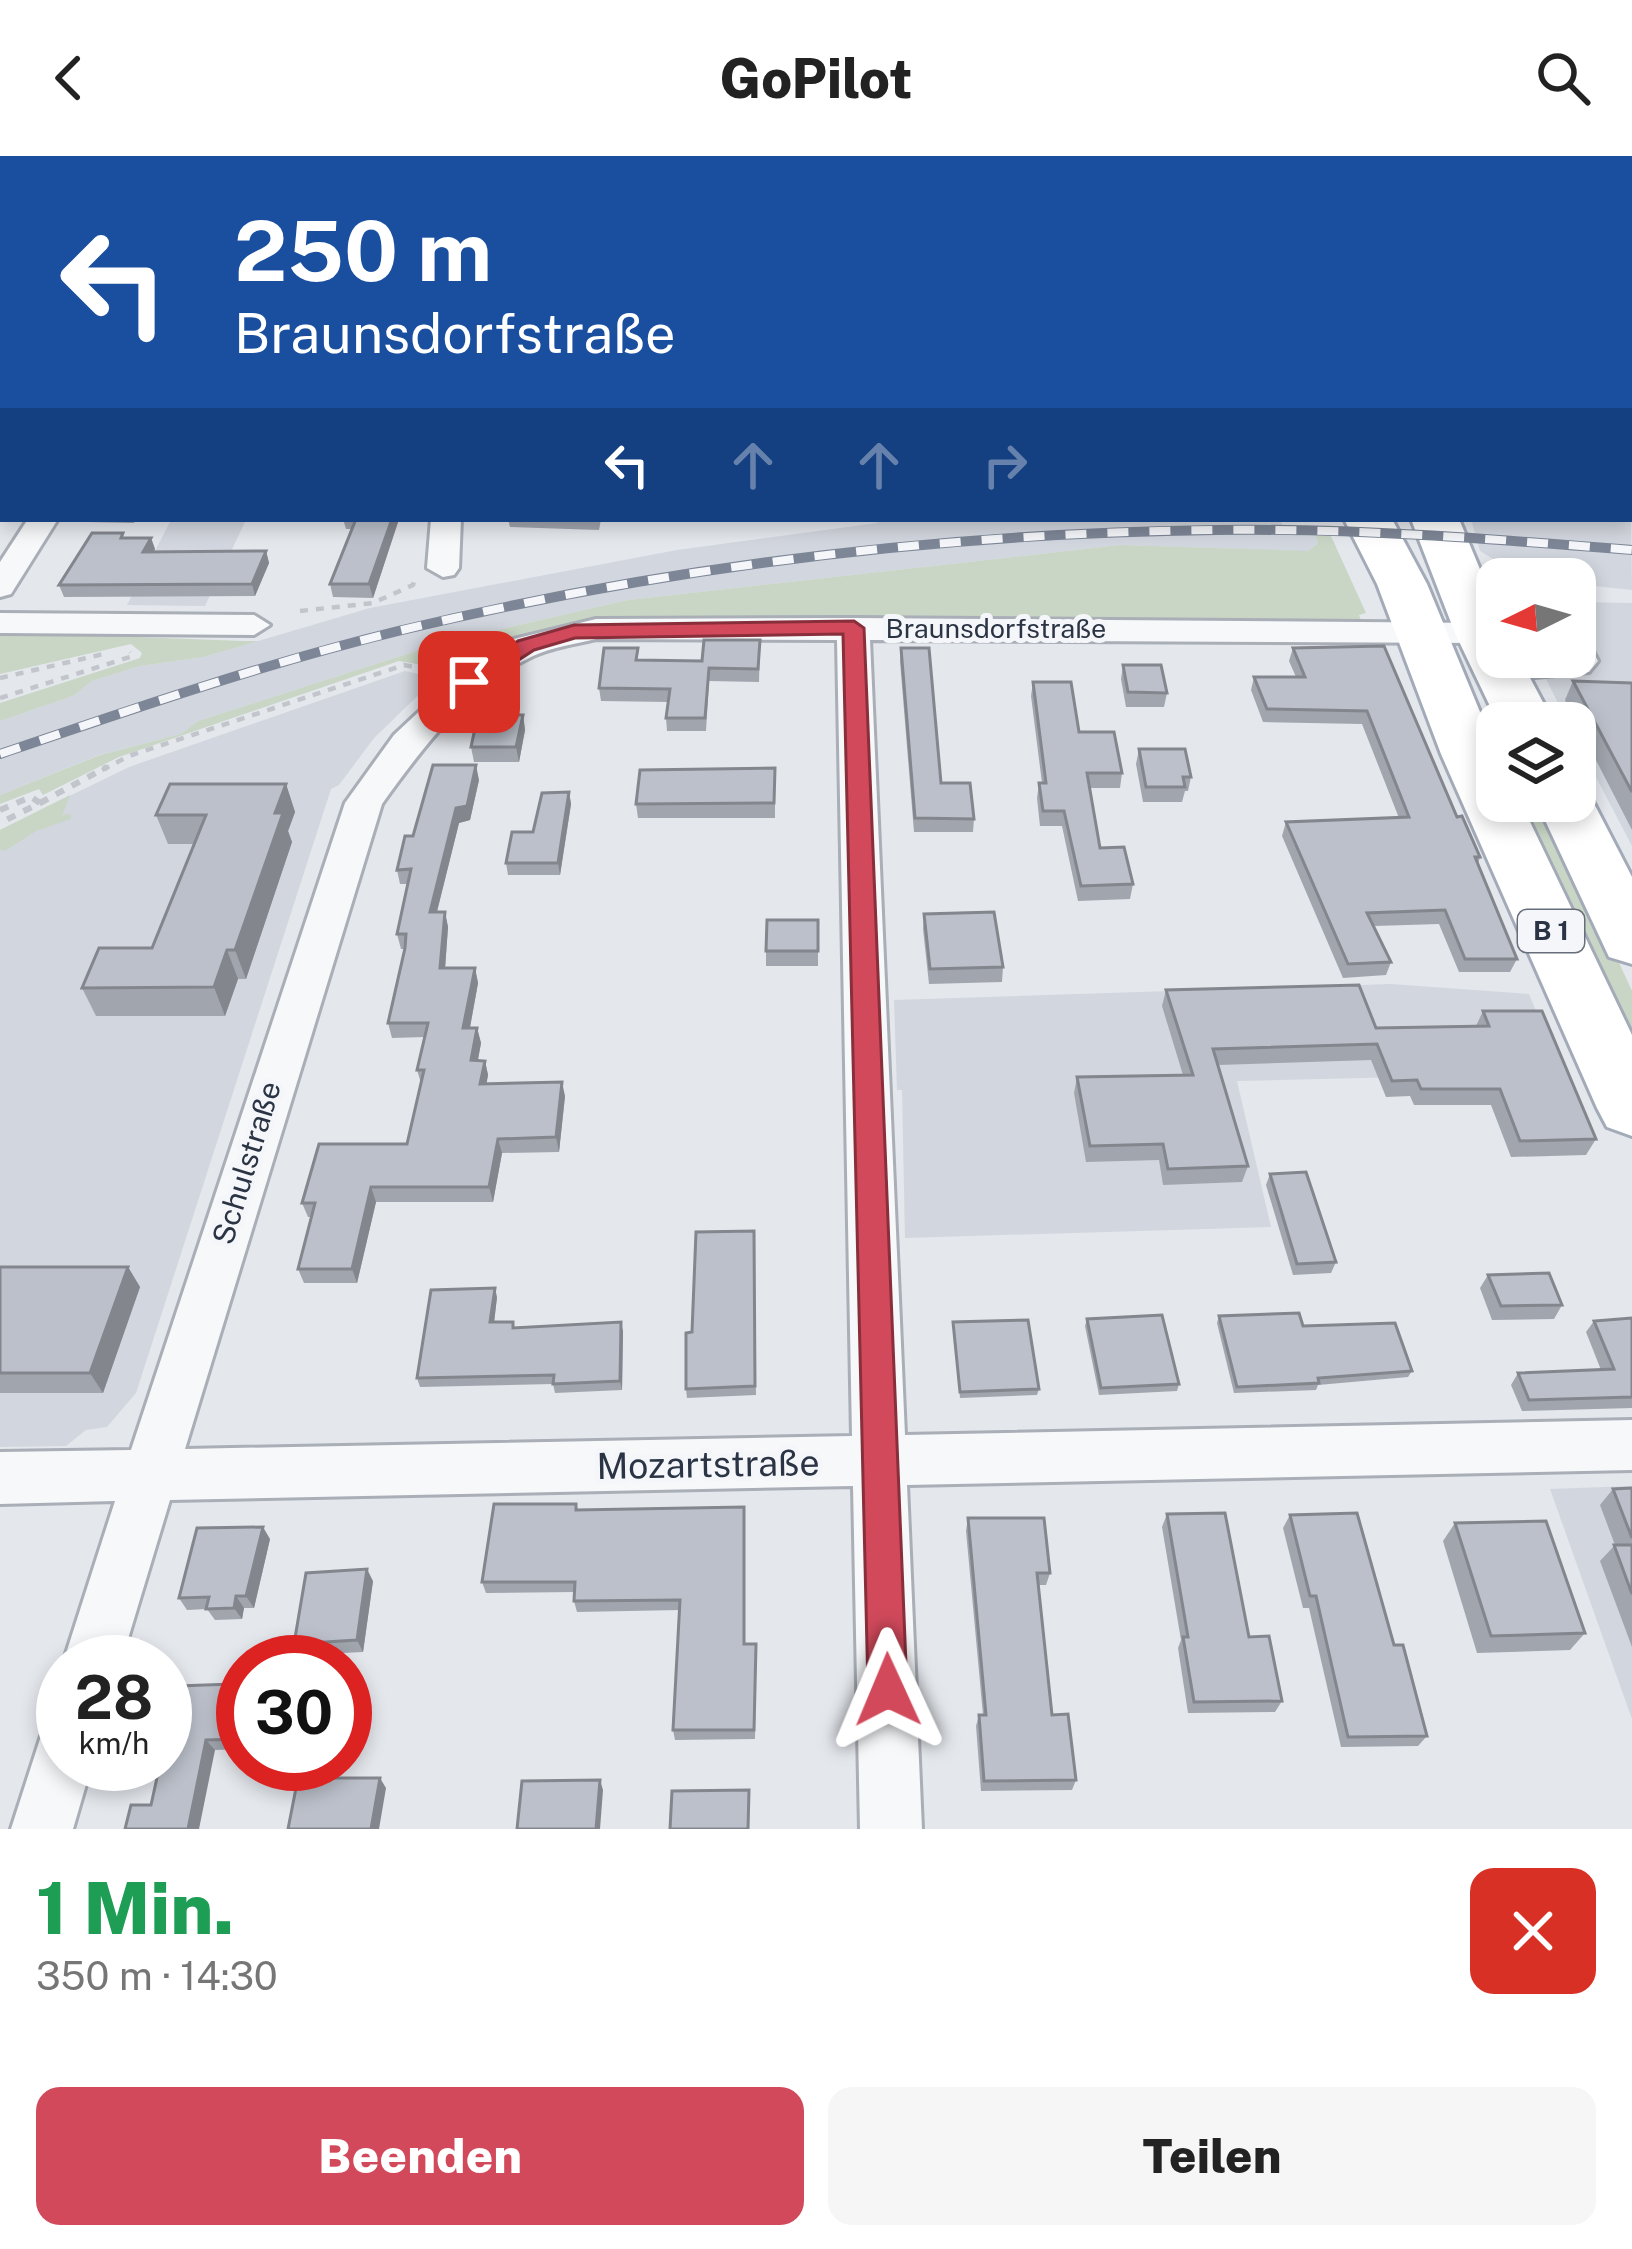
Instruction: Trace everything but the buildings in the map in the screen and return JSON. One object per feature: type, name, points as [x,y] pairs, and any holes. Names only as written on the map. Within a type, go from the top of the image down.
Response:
[{"type":"main road","name":"B 1","points":[[1370,522],[1402,584],[1468,647],[1510,702]]},
{"type":"main road","name":"B 1","points":[[1437,522],[1476,578],[1468,647],[1469,754],[1632,1108]]},
{"type":"main road","name":"B 1","points":[[1575,822],[1632,941]]},
{"type":"street","points":[[0,587],[42,522]]},
{"type":"street","points":[[443,568],[445,522]]},
{"type":"street","points":[[0,622],[254,625]]},
{"type":"street","points":[[854,628],[891,1829]]},
{"type":"street","name":"Braunsdorfstraße","points":[[455,685],[511,653],[574,632],[854,628],[1468,647]]},
{"type":"street","name":"Schulstraße","points":[[100,1635],[364,802],[455,685]]},
{"type":"street","name":"Mozartstraße","points":[[0,1478],[1632,1445]]},
{"type":"street","points":[[42,1829],[53,1791]]},
{"type":"lane","points":[[1468,647],[1476,648]]},
{"type":"path","points":[[300,610],[357,606],[389,598],[413,585],[417,573],[443,568]]},
{"type":"path","points":[[0,677],[128,648],[134,656],[0,698]]},
{"type":"path","points":[[0,823],[72,792],[129,756],[404,665],[455,685]]},
{"type":"path","points":[[0,810],[31,797],[40,802]]},
{"type":"shaded area","points":[[170,522],[245,522],[205,606],[127,605]]},
{"type":"shaded area","points":[[1281,522],[1285,534],[1316,536],[1318,543],[1308,551],[1120,545],[628,600],[441,643],[198,721],[181,734],[99,755],[0,795],[0,721],[140,666],[204,657],[370,608],[677,550],[877,523]]},
{"type":"shaded area","points":[[1472,522],[1631,522],[1632,590],[1596,586],[1596,558],[1492,558],[1480,551]]},
{"type":"shaded area","points":[[1596,602],[1632,603],[1632,846],[1596,777],[1596,702],[1558,702],[1546,678],[1596,678]]},
{"type":"shaded area","points":[[405,671],[436,678],[374,738],[331,789],[136,1393],[107,1427],[86,1430],[66,1446],[0,1447],[0,830],[129,767]]},
{"type":"shaded area","points":[[1391,984],[1529,994],[1562,1073],[1237,1081],[1271,1227],[905,1238],[902,1090],[897,1090],[894,1000]]},
{"type":"shaded area","points":[[1632,1486],[1632,1719],[1550,1489]]},
{"type":"green space","points":[[1316,536],[1331,536],[1366,613],[1359,615],[1362,623],[620,619],[466,672],[399,661],[119,757],[43,795],[39,789],[0,804],[0,795],[100,755],[181,734],[198,721],[441,643],[628,600],[1120,545],[1308,551],[1318,543]]},
{"type":"green space","points":[[0,632],[259,641],[204,657],[140,666],[0,721],[0,703],[140,658],[142,653],[131,644],[0,674]]},
{"type":"green space","points":[[70,795],[62,815],[71,814],[71,819],[36,831],[5,851],[0,849],[0,830]]},
{"type":"green space","points":[[1518,822],[1555,822],[1632,991],[1632,1067]]},
{"type":"railway","points":[[0,754],[248,673],[398,631],[600,589],[804,558],[1010,538],[1216,530],[1372,533],[1632,550]]},
{"type":"route","points":[[469,682],[484,668],[526,646],[574,632],[854,628],[888,1690]]}]
